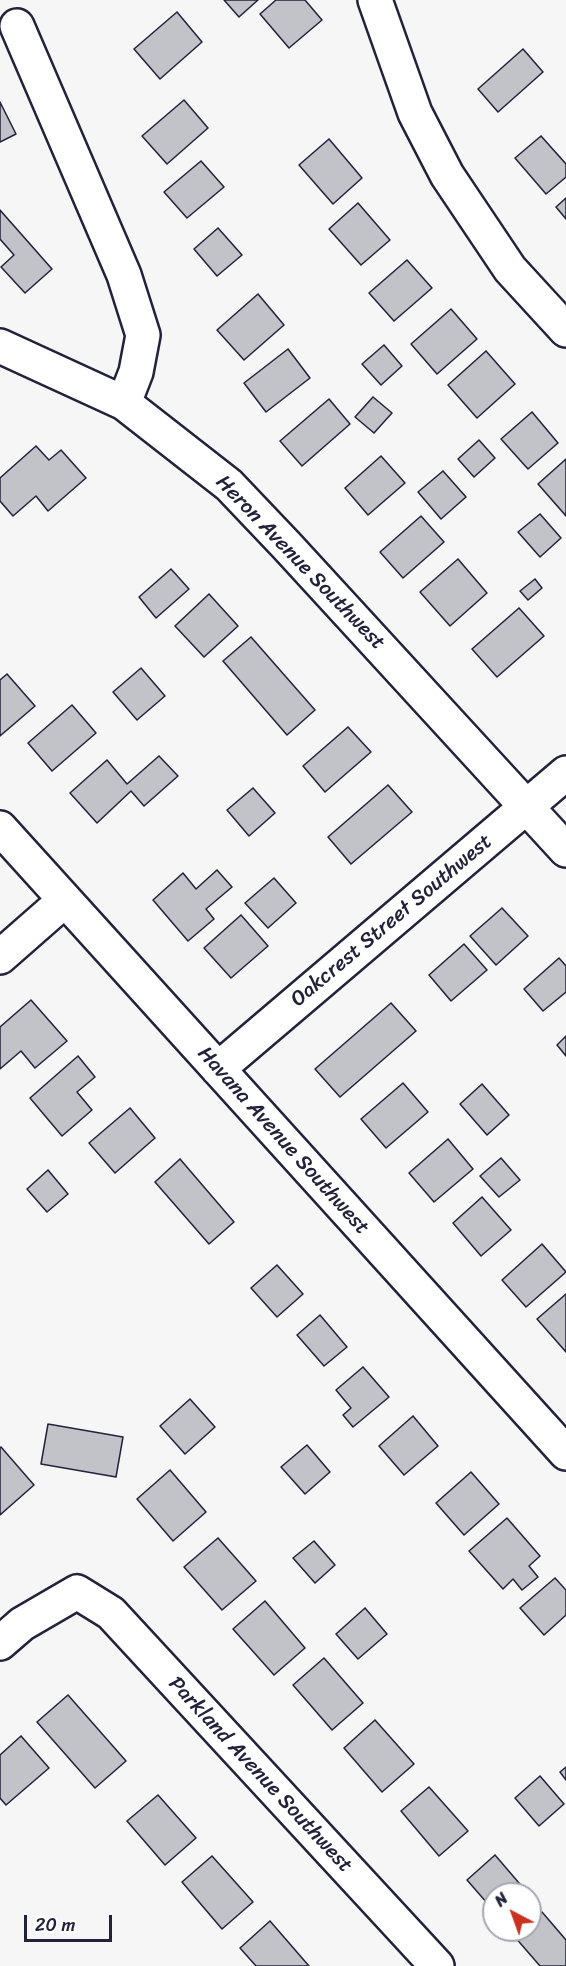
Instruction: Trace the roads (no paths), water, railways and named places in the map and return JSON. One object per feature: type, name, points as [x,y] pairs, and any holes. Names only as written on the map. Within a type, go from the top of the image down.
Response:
[{"type":"street","points":[[375,0],[415,113],[447,175],[510,269],[566,330]]},
{"type":"street","points":[[18,26],[124,275],[143,335],[136,372],[124,403]]},
{"type":"street","name":"Heron Avenue Southwest","points":[[0,346],[124,403],[229,485],[296,554],[566,850]]},
{"type":"street","name":"Oakcrest Street Southwest","points":[[218,1069],[566,773]]},
{"type":"street","name":"Havana Avenue Southwest","points":[[0,828],[566,1453]]},
{"type":"street","points":[[0,957],[66,900]]},
{"type":"street","name":"Parkland Avenue Southwest","points":[[0,1643],[22,1624],[77,1592],[111,1613],[437,1966]]}]
